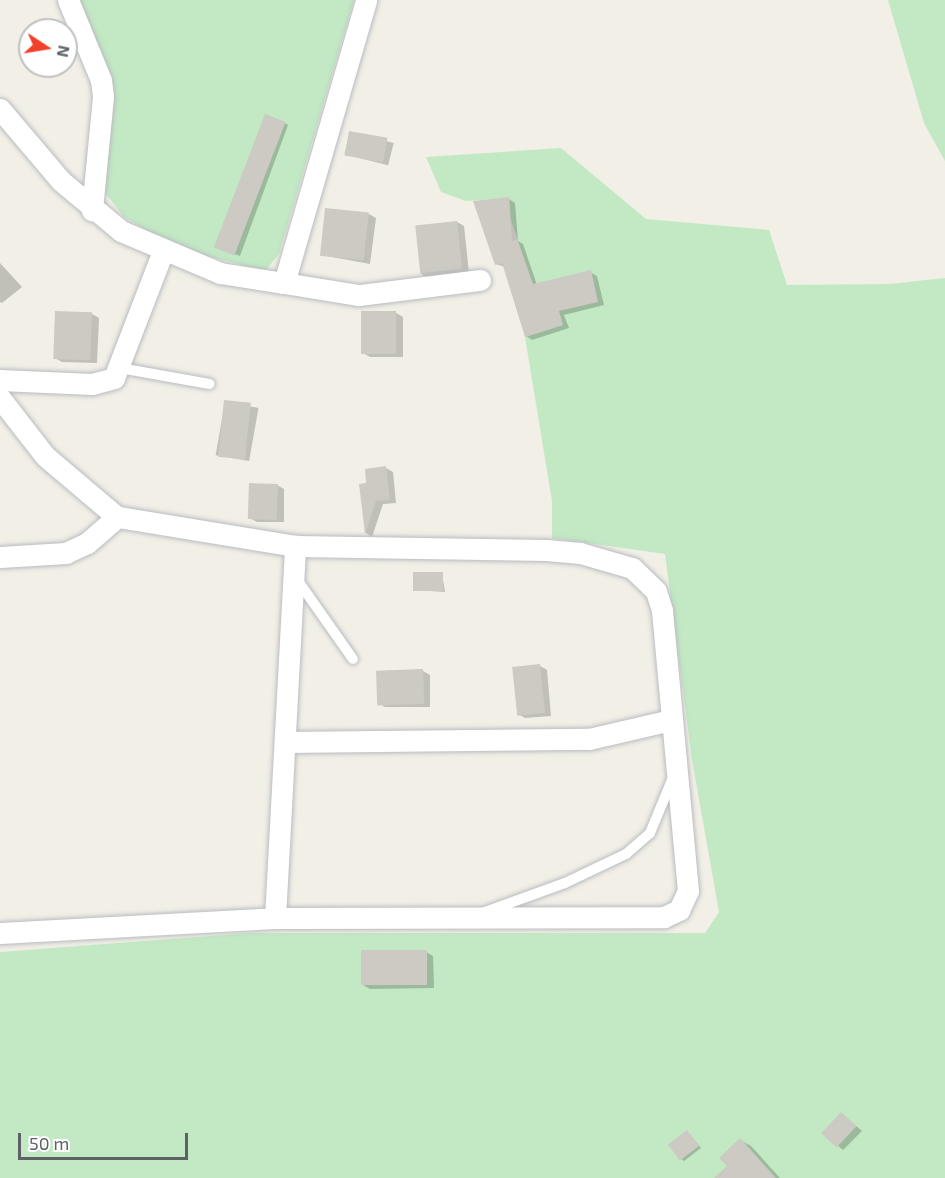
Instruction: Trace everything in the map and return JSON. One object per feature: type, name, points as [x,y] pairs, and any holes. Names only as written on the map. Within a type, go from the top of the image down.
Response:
[{"type":"street","points":[[68,0],[101,80],[103,97],[92,210]]},
{"type":"street","points":[[284,283],[366,0]]},
{"type":"street","points":[[0,109],[35,153],[92,210],[121,231],[163,251],[220,273],[358,295],[480,280]]},
{"type":"street","points":[[0,380],[92,384],[114,378],[120,368],[163,251]]},
{"type":"street","points":[[0,398],[45,456],[117,517],[295,546],[546,550],[580,553],[632,568],[656,591],[662,610],[688,881],[685,901],[679,910],[664,917],[275,918],[0,933]]},
{"type":"street","points":[[0,557],[66,553],[87,543],[117,517]]},
{"type":"street","points":[[275,918],[295,546]]},
{"type":"street","points":[[285,742],[589,739],[671,720]]},
{"type":"lane","points":[[120,368],[210,384]]},
{"type":"lane","points":[[293,574],[353,659]]},
{"type":"lane","points":[[473,916],[565,883],[626,854],[641,843],[658,820],[676,766]]},
{"type":"green space","points":[[78,0],[354,0],[279,254],[265,271],[195,253],[148,231],[124,217],[106,194],[103,169],[113,85]]},
{"type":"green space","points":[[888,0],[945,0],[945,161],[924,123]]},
{"type":"green space","points":[[561,148],[646,219],[769,230],[787,285],[890,284],[945,278],[945,1178],[0,1178],[0,952],[250,933],[705,933],[719,912],[692,760],[665,554],[552,538],[552,501],[525,337],[563,325],[540,306],[511,220],[509,198],[466,201],[441,192],[426,157]]},
{"type":"building","points":[[265,114],[286,122],[234,255],[214,248]]},
{"type":"building","points":[[349,131],[387,138],[383,162],[345,156]]},
{"type":"building","points":[[509,197],[512,241],[517,239],[533,284],[591,270],[598,302],[559,311],[563,325],[525,337],[502,263],[495,265],[473,201]]},
{"type":"building","points":[[325,208],[369,213],[364,260],[320,256]]},
{"type":"building","points":[[457,221],[462,269],[420,273],[415,225]]},
{"type":"building","points":[[55,311],[92,312],[90,360],[53,359]]},
{"type":"building","points":[[361,311],[396,311],[396,354],[361,354]]},
{"type":"building","points":[[224,400],[251,403],[245,460],[218,457]]},
{"type":"building","points":[[386,466],[390,500],[376,501],[365,534],[359,484],[366,483],[365,469]]},
{"type":"building","points":[[249,483],[278,484],[277,520],[248,519]]},
{"type":"building","points":[[413,572],[443,572],[443,591],[413,591]]},
{"type":"building","points":[[540,664],[545,713],[517,716],[512,667]]},
{"type":"building","points":[[423,669],[424,704],[377,706],[376,671]]},
{"type":"building","points":[[361,950],[427,950],[427,985],[361,985]]},
{"type":"building","points":[[841,1112],[856,1126],[837,1148],[821,1133]]},
{"type":"building","points":[[687,1130],[699,1146],[680,1160],[668,1144]]},
{"type":"building","points":[[740,1138],[776,1178],[714,1178],[727,1166],[719,1158]]}]
